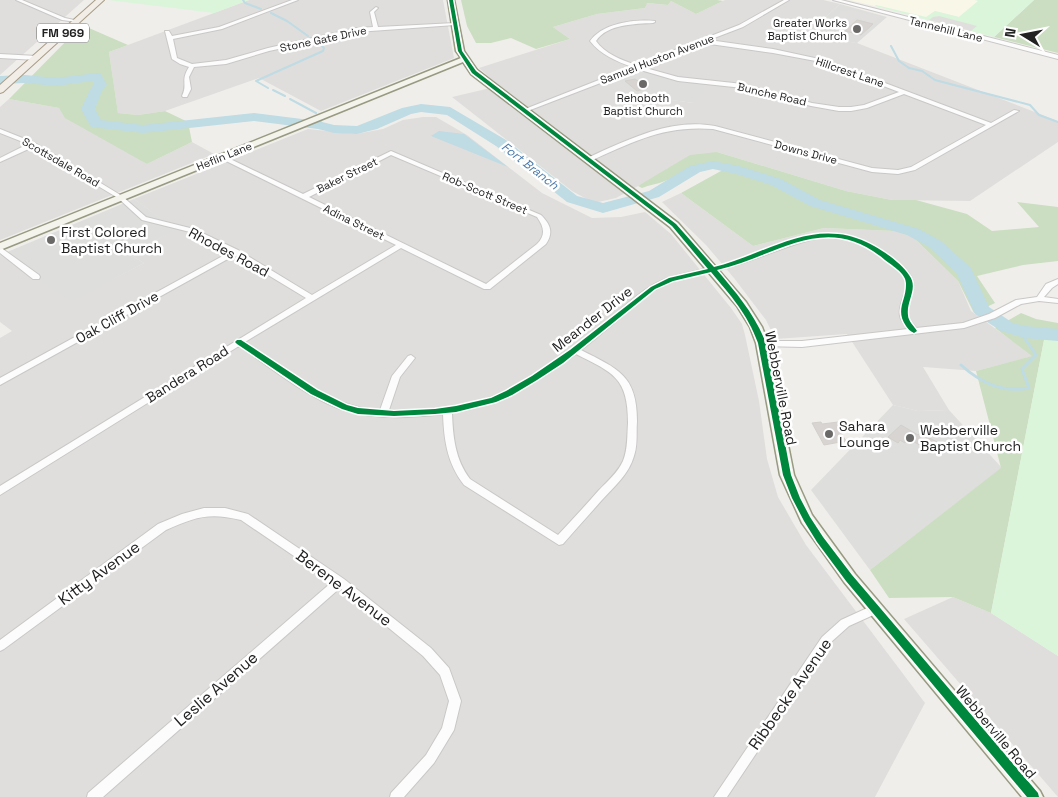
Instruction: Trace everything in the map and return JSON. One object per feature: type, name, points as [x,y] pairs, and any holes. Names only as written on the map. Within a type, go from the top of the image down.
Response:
[{"type":"main road","name":"FM 969","points":[[0,90],[100,0]]},
{"type":"street","points":[[18,0],[64,19],[76,21]]},
{"type":"street","points":[[170,38],[227,25],[296,0]]},
{"type":"street","name":"Webberville Road","points":[[451,0],[460,50],[471,68],[523,111],[674,225],[714,269],[750,316],[762,343],[783,459],[792,491],[808,524],[876,609],[1034,797]]},
{"type":"street","name":"Samuel Huston Avenue","points":[[523,111],[746,24],[787,0]]},
{"type":"street","name":"Tannehill Lane","points":[[835,0],[1058,57]]},
{"type":"street","points":[[376,8],[372,12],[376,28]]},
{"type":"street","points":[[638,67],[600,51],[594,46],[592,40],[596,35],[607,30],[636,22],[653,22]]},
{"type":"street","name":"Stone Gate Drive","points":[[192,66],[226,62],[342,32],[376,28],[455,24]]},
{"type":"street","points":[[167,32],[175,59],[192,66],[186,74],[185,79],[188,89],[184,96]]},
{"type":"street","name":"Hillcrest Lane","points":[[703,41],[773,50],[811,58],[845,68],[992,125]]},
{"type":"street","points":[[0,56],[37,58]]},
{"type":"street","name":"Heflin Lane","points":[[0,248],[120,197],[464,59]]},
{"type":"street","name":"Heflin Lane","points":[[449,65],[471,68]]},
{"type":"street","name":"Bunche Road","points":[[638,67],[679,79],[741,86],[823,106],[849,109],[871,106],[905,92]]},
{"type":"street","name":"Downs Drive","points":[[588,160],[658,130],[693,125],[713,127],[872,170],[898,172],[912,169],[1016,111]]},
{"type":"street","name":"Scottsdale Road","points":[[0,131],[33,144],[120,197]]},
{"type":"street","points":[[0,160],[33,144]]},
{"type":"street","name":"Baker Street","points":[[303,197],[391,154]]},
{"type":"street","name":"Rob-Scott Street","points":[[391,154],[529,211],[539,216],[546,224],[548,231],[547,239],[487,287]]},
{"type":"street","name":"Adina Street","points":[[222,157],[487,287]]},
{"type":"street","name":"Rhodes Road","points":[[120,197],[144,219],[192,230],[235,252],[311,298]]},
{"type":"street","name":"Meander Drive","points":[[239,342],[333,403],[357,410],[384,412],[447,411],[508,394],[575,350],[652,288],[680,276],[714,269],[800,239],[838,234],[850,236],[883,254],[907,275],[911,286],[904,314],[914,331]]},
{"type":"street","name":"Bandera Road","points":[[0,491],[239,342],[401,245]]},
{"type":"street","points":[[0,248],[36,277]]},
{"type":"street","name":"Oak Cliff Drive","points":[[0,382],[235,252]]},
{"type":"street","points":[[1038,299],[1049,286],[1058,281]]},
{"type":"street","points":[[762,343],[798,344],[973,323],[997,314],[1019,302],[1038,299],[1058,301]]},
{"type":"street","points":[[447,411],[451,455],[457,471],[466,482],[559,541],[621,473],[629,460],[633,446],[631,396],[625,383],[613,371],[575,350]]},
{"type":"street","points":[[384,412],[396,376],[411,358]]},
{"type":"street","name":"Berene Avenue","points":[[204,512],[225,512],[244,517],[340,582],[427,652],[445,672],[455,701],[448,730],[430,759],[396,797]]},
{"type":"street","name":"Kitty Avenue","points":[[0,646],[162,527],[204,512]]},
{"type":"street","name":"Leslie Avenue","points":[[93,797],[340,582]]},
{"type":"street","name":"Ribbecke Avenue","points":[[720,797],[826,640],[845,623],[876,609]]},
{"type":"shaded area","points":[[0,0],[84,0],[0,75]]},
{"type":"shaded area","points":[[249,0],[443,0],[454,58],[321,111],[259,78],[165,111],[138,115],[118,113],[109,52]]},
{"type":"shaded area","points":[[725,0],[823,0],[840,4],[806,35],[857,43],[1058,121],[1058,142],[970,201],[892,200],[846,191],[717,152],[640,185],[616,198],[594,203],[572,191],[452,97],[499,86],[479,68],[570,39],[553,27],[597,14],[645,8],[646,3],[668,5],[671,1],[696,14]],"holes":[[[642,71],[685,81],[694,103],[640,96]]]},
{"type":"shaded area","points":[[849,0],[979,1],[959,17],[935,11],[926,18]]},
{"type":"shaded area","points":[[840,4],[887,17],[857,43],[806,35]]},
{"type":"shaded area","points":[[852,10],[881,17],[874,23],[856,18],[841,31],[825,28],[842,11]]},
{"type":"shaded area","points":[[939,16],[977,26],[971,31],[929,20]]},
{"type":"shaded area","points":[[642,71],[709,84],[694,103],[640,96],[617,79]]},
{"type":"shaded area","points":[[9,99],[59,108],[147,164],[192,142],[214,154],[0,240],[0,107]]},
{"type":"shaded area","points":[[436,117],[467,135],[542,193],[592,218],[621,217],[645,212],[671,234],[742,324],[759,401],[767,459],[778,497],[806,545],[925,703],[875,797],[0,797],[0,338],[12,331],[0,322],[0,255],[72,300],[144,263],[129,254],[176,230],[134,199],[308,129],[356,134],[383,129],[403,120]]},
{"type":"shaded area","points":[[681,193],[753,246],[824,228],[895,231],[913,237],[958,281],[971,311],[1033,356],[976,371],[923,367],[949,410],[918,411],[893,405],[847,334],[775,339],[766,320],[734,278],[706,245],[662,202]]},
{"type":"shaded area","points":[[134,199],[177,230],[129,254],[144,263],[72,301],[0,255]]},
{"type":"shaded area","points":[[893,405],[918,411],[949,410],[1002,468],[870,570],[811,490]]},
{"type":"shaded area","points":[[953,597],[991,613],[1058,656],[1058,797],[904,619]]},
{"type":"green space","points":[[108,0],[249,0],[214,13]]},
{"type":"green space","points":[[461,0],[723,1],[696,14],[671,1],[668,5],[647,3],[645,8],[597,14],[553,27],[570,39],[536,49],[511,38],[491,43],[476,43],[467,26]]},
{"type":"green space","points":[[975,0],[1034,0],[994,37],[875,6],[926,17],[935,11],[959,17],[978,1]]},
{"type":"green space","points":[[1034,0],[1058,0],[1058,53],[994,37]]},
{"type":"green space","points":[[82,25],[128,45],[109,52],[118,113],[138,115],[165,111],[188,122],[192,142],[147,164],[65,118],[59,108],[9,99]]},
{"type":"green space","points":[[717,152],[846,191],[892,200],[916,200],[967,214],[992,231],[1039,227],[1017,202],[1058,207],[1058,261],[1023,265],[977,276],[995,303],[974,313],[958,281],[913,237],[895,231],[824,228],[753,246],[681,193],[730,166],[703,166],[659,183],[642,188],[638,186],[690,155]]},
{"type":"green space","points":[[1021,313],[1036,319],[1058,323],[1058,336],[1045,335],[991,613],[953,597],[889,598],[870,570],[1001,468],[976,371],[1032,356],[995,328]]},
{"type":"green space","points":[[1045,335],[1058,336],[1058,656],[991,613]]},
{"type":"water","points":[[439,131],[464,134],[508,167],[431,136]]},
{"type":"building","name":"Greater Works Baptist Church","points":[[857,20],[873,24],[861,35],[845,31]]},
{"type":"building","name":"Rehoboth Baptist Church","points":[[635,79],[648,88],[637,91],[625,81]]},
{"type":"building","name":"Sahara Lounge","points":[[821,422],[822,424],[838,422],[844,432],[841,433],[846,441],[824,445],[812,423]]},
{"type":"building","name":"Webberville Baptist Church","points":[[901,425],[918,435],[920,433],[937,442],[929,450],[909,439],[905,443],[900,440],[898,443],[888,437]]},
{"type":"waterway","points":[[243,0],[245,3],[261,9]]},
{"type":"waterway","points":[[271,13],[287,21],[308,36]]},
{"type":"waterway","points":[[268,88],[256,81],[323,51],[324,48],[318,42]]},
{"type":"waterway","points":[[891,46],[899,61],[909,68],[922,71],[935,80],[1030,105],[1039,115],[1058,122]]},
{"type":"waterway","name":"Fort Branch","points":[[0,80],[25,79],[56,82],[97,77],[101,85],[96,90],[88,109],[96,124],[143,129],[254,117],[318,125],[334,129],[357,130],[372,126],[407,111],[421,108],[450,111],[501,143],[572,199],[603,208],[654,194],[695,169],[713,165],[739,170],[776,182],[815,203],[913,232],[935,244],[965,272],[981,310],[1007,327],[1024,332],[1058,335]]},
{"type":"waterway","points":[[273,90],[285,96]]},
{"type":"waterway","points":[[290,99],[316,113]]},
{"type":"waterway","name":"Fort Branch","points":[[321,122],[323,126]]},
{"type":"waterway","points":[[961,365],[976,377],[992,385],[1010,389],[1029,388],[1022,369],[1036,355],[1019,330]]},
{"type":"cycle path","points":[[451,0],[460,51],[474,72],[674,225],[742,304],[756,327],[762,343],[787,475],[807,519],[849,578],[1034,797]]},
{"type":"cycle path","points":[[239,342],[314,392],[345,407],[358,411],[394,414],[456,409],[494,400],[535,378],[584,343],[641,296],[662,283],[730,265],[799,240],[839,235],[859,241],[880,252],[908,277],[910,287],[904,316],[914,331]]},
{"type":"place","name":"Greater Works Baptist Church","points":[[857,29]]},
{"type":"place","name":"Rehoboth Baptist Church","points":[[643,84]]},
{"type":"place","name":"First Colored Baptist Church","points":[[51,240]]},
{"type":"place","name":"Sahara Lounge","points":[[829,434]]},
{"type":"place","name":"Webberville Baptist Church","points":[[910,438]]}]
